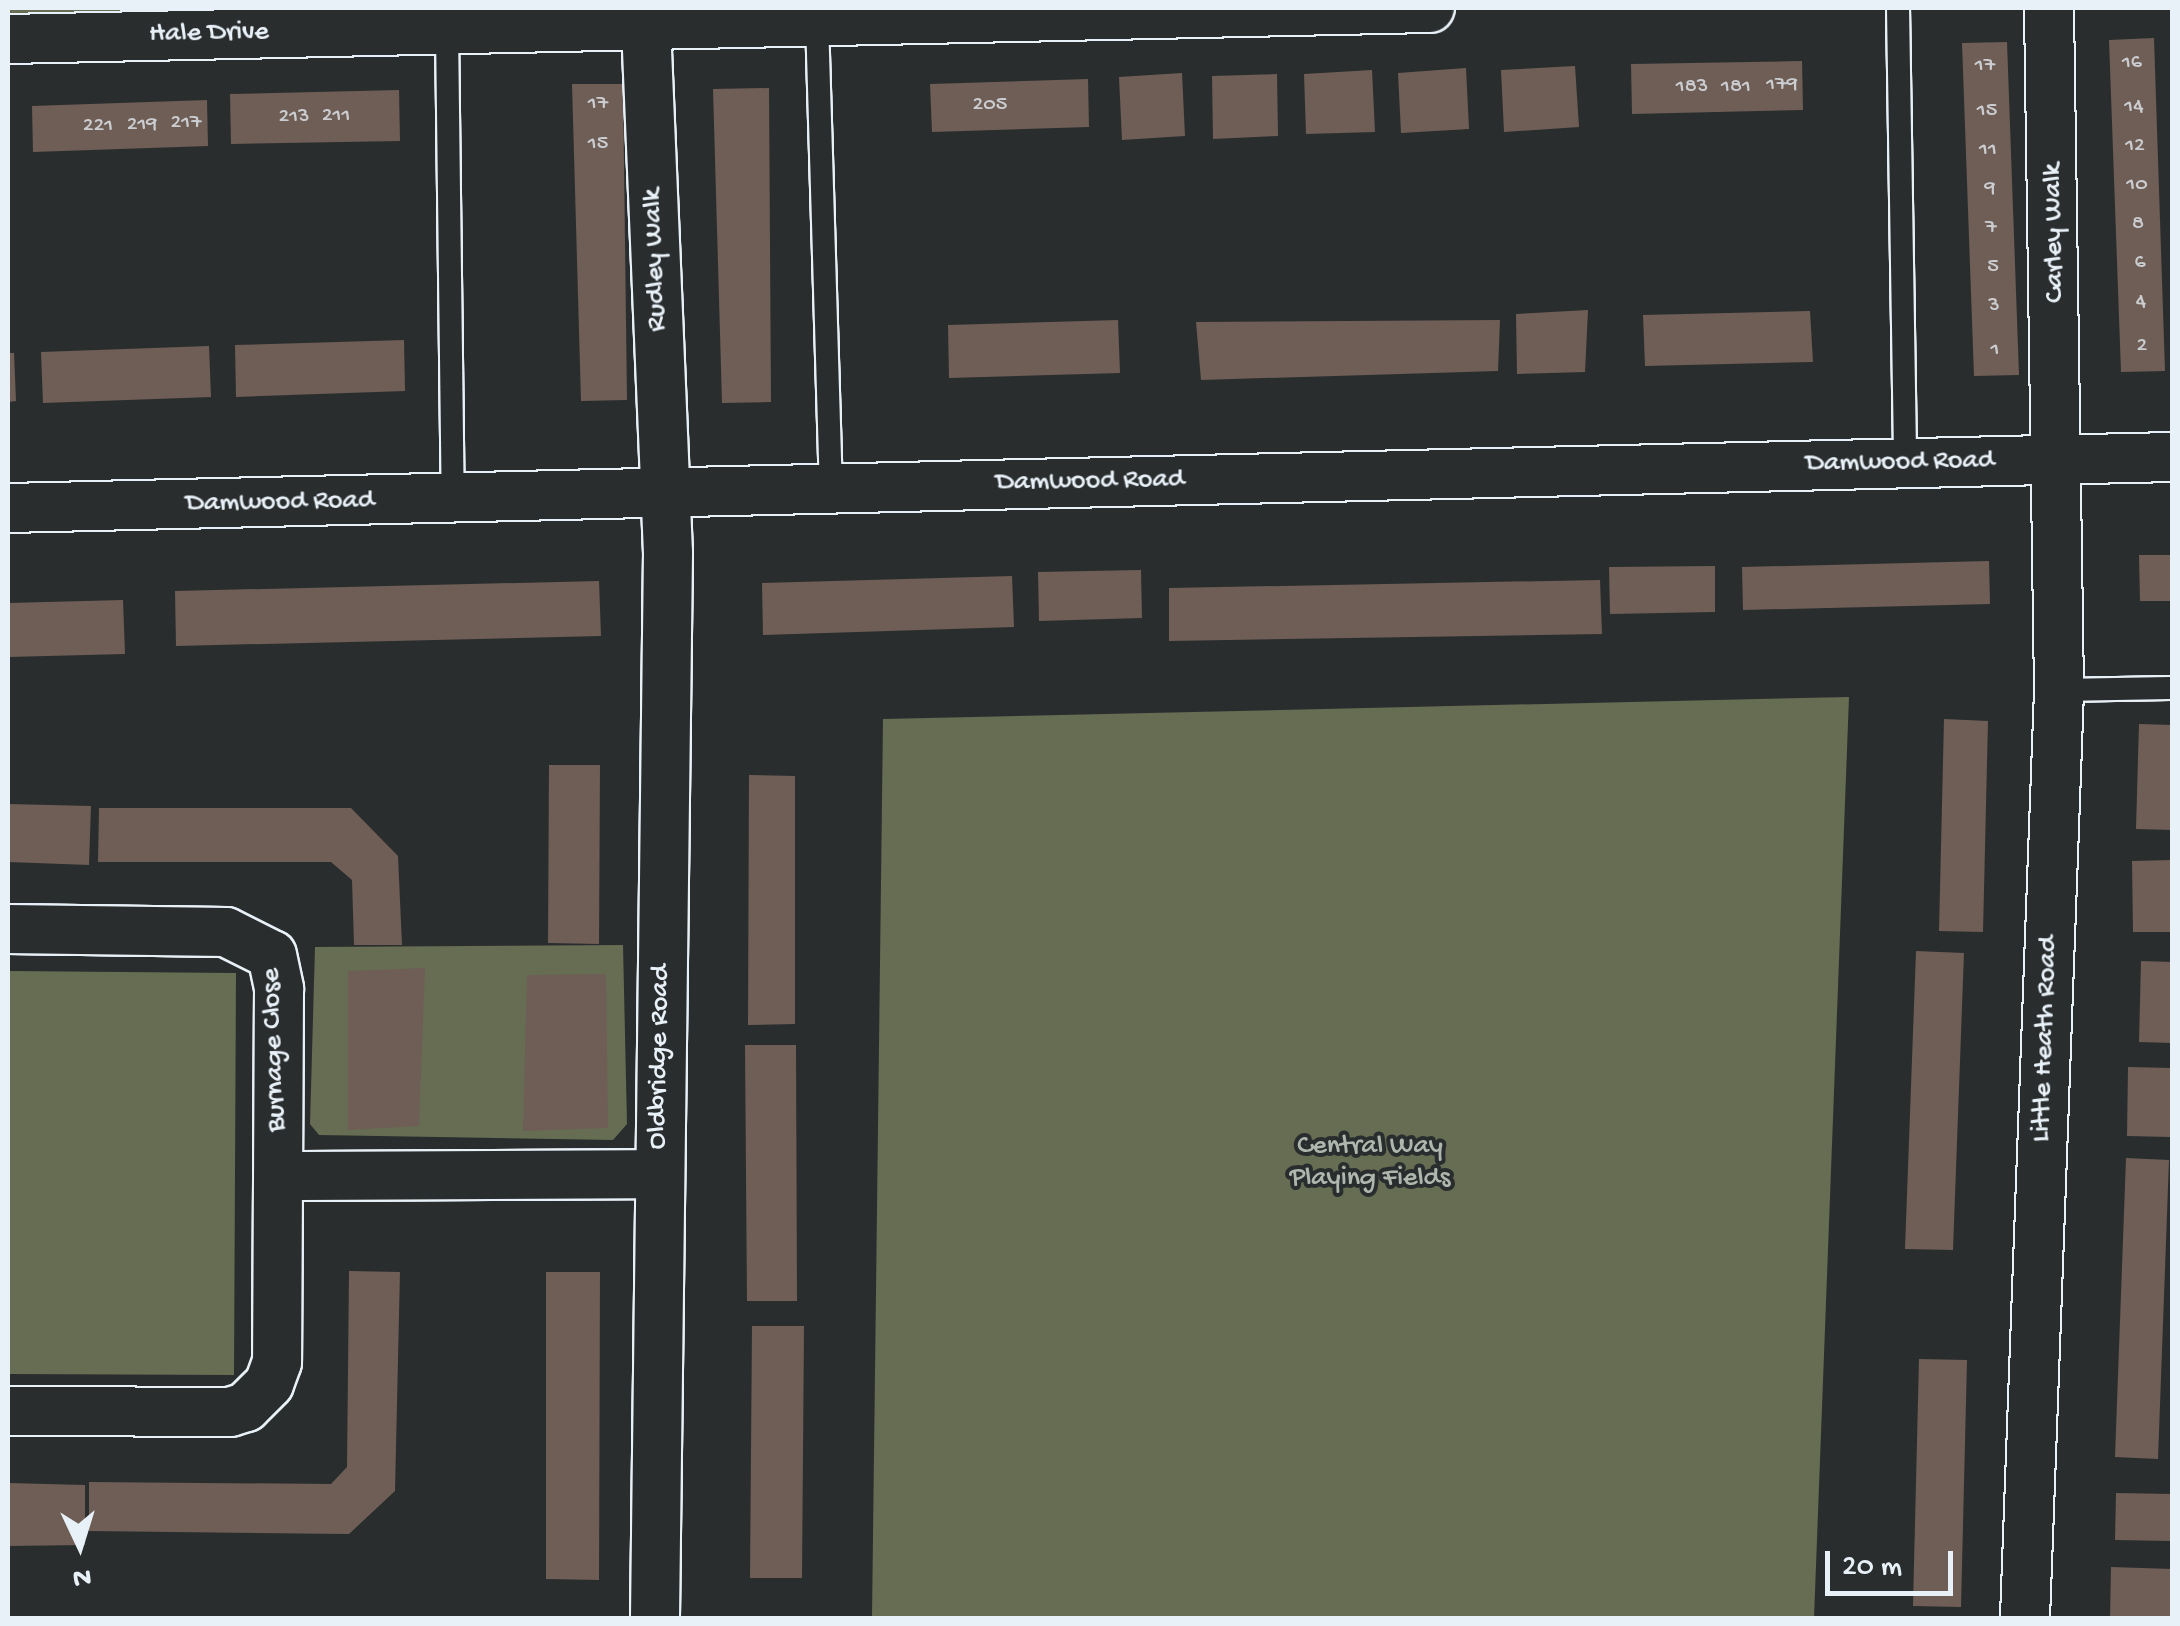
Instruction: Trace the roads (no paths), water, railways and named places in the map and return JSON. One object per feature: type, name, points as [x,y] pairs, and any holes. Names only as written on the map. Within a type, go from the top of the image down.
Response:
[{"type":"street","name":"Hale Drive","points":[[8,39],[1430,8]]},
{"type":"street","name":"Carley Walk","points":[[2049,8],[2060,460]]},
{"type":"street","name":"Rudley Walk","points":[[646,26],[666,495]]},
{"type":"street","name":"Damwood Road","points":[[8,508],[2172,457]]},
{"type":"street","name":"Little Heath Road","points":[[2025,1618],[2059,690],[2060,460]]},
{"type":"street","name":"Oldbridge Road","points":[[655,1618],[666,495]]},
{"type":"street","name":"Burnage Close","points":[[8,928],[226,932],[272,955],[279,989],[277,1362],[269,1384],[246,1407],[8,1411]]},
{"type":"street","points":[[279,1176],[658,1174]]},
{"type":"lane","points":[[1898,8],[1905,462]]},
{"type":"lane","points":[[817,20],[831,488]]},
{"type":"lane","points":[[447,29],[453,500]]},
{"type":"lane","points":[[2059,690],[2172,688]]},
{"type":"park label","name":"Central Way Playing Fields","points":[[1370,1163]]}]
